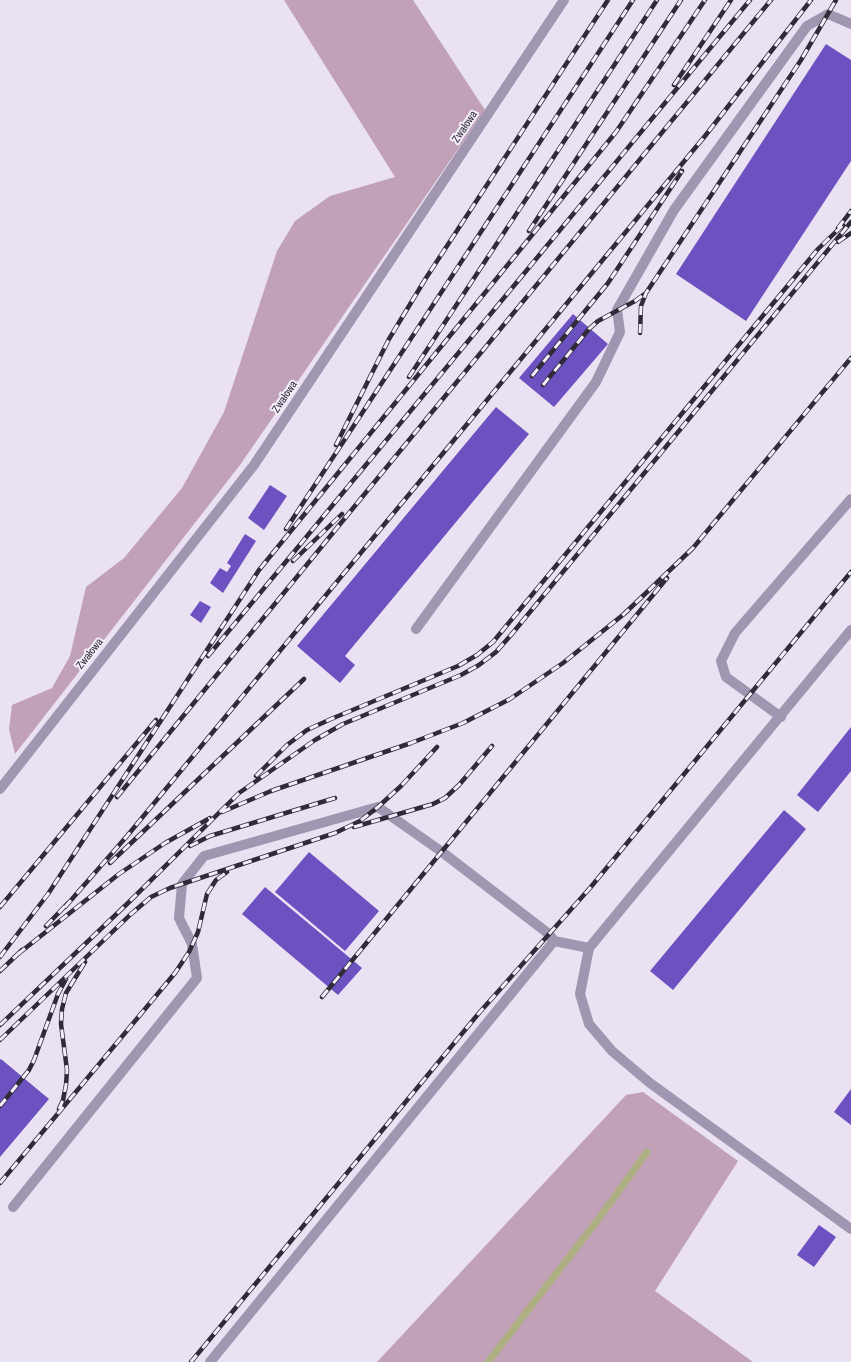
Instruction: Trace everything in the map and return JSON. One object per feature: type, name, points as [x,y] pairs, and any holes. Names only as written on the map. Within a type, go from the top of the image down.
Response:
[{"type":"street","name":"Zwałowa","points":[[0,789],[254,465],[564,0]]},
{"type":"street","points":[[416,629],[596,382],[620,332],[617,310],[674,210],[807,26],[828,14],[851,24]]},
{"type":"street","points":[[781,717],[726,677],[721,661],[735,634],[851,499]]},
{"type":"street","points":[[851,630],[781,717],[589,948],[580,994],[589,1024],[612,1051],[650,1083],[851,1229]]},
{"type":"street","points":[[13,1207],[197,978],[192,944],[179,918],[182,884],[204,856],[378,807],[448,856],[548,934],[554,941],[589,948]]},
{"type":"street","points":[[210,1362],[554,941]]},
{"type":"shaded area","points":[[284,0],[413,0],[485,110],[240,465],[15,754],[9,729],[12,705],[52,688],[70,656],[86,587],[124,558],[182,488],[224,412],[277,251],[295,221],[330,196],[395,177]]},
{"type":"shaded area","points":[[643,1092],[738,1161],[655,1291],[753,1362],[377,1362],[626,1095]]},
{"type":"building","points":[[826,44],[851,60],[851,161],[746,321],[676,274]]},
{"type":"building","points":[[573,314],[608,344],[554,407],[519,378]]},
{"type":"building","points":[[496,407],[529,434],[345,656],[355,665],[340,683],[297,646]]},
{"type":"building","points":[[270,485],[287,496],[264,530],[248,518]]},
{"type":"building","points":[[245,534],[256,541],[223,593],[210,583],[220,568],[227,572],[231,566],[227,563]]},
{"type":"building","points":[[200,601],[211,607],[201,623],[190,615]]},
{"type":"building","points":[[851,727],[851,771],[818,812],[797,795]]},
{"type":"building","points":[[784,810],[806,829],[673,990],[650,971]]},
{"type":"building","points":[[309,852],[379,911],[345,951],[275,892]]},
{"type":"building","points":[[265,887],[362,968],[338,995],[242,914]]},
{"type":"building","points":[[1,1059],[49,1099],[0,1157],[0,1060]]},
{"type":"building","points":[[851,1089],[851,1125],[834,1112]]},
{"type":"building","points":[[819,1225],[836,1237],[814,1267],[797,1255]]},
{"type":"waterway","points":[[488,1362],[597,1221],[647,1152]]},
{"type":"railway","points":[[336,445],[389,339],[426,278],[608,0]]},
{"type":"railway","points":[[286,529],[633,0]]},
{"type":"railway","points":[[409,377],[657,0]]},
{"type":"railway","points":[[529,231],[681,0]]},
{"type":"railway","points":[[0,957],[48,894],[259,570],[616,132],[705,0]]},
{"type":"railway","points":[[674,85],[731,0]]},
{"type":"railway","points":[[208,656],[750,0]]},
{"type":"railway","points":[[117,797],[771,0]]},
{"type":"railway","points":[[65,907],[127,836],[705,136],[811,0]]},
{"type":"railway","points":[[640,333],[641,306],[646,293],[801,60],[836,0]]},
{"type":"railway","points":[[532,376],[608,283],[682,171]]},
{"type":"railway","points":[[838,228],[851,211]]},
{"type":"railway","points":[[0,1025],[128,903],[239,793],[315,740],[343,724],[461,675],[479,665],[496,652],[851,222]]},
{"type":"railway","points":[[256,776],[287,745],[307,730],[458,666],[477,655],[493,642],[818,249],[843,225]]},
{"type":"railway","points":[[838,242],[851,233]]},
{"type":"railway","points":[[543,385],[589,329],[598,321],[635,301],[646,293]]},
{"type":"railway","points":[[222,812],[271,791],[411,743],[463,723],[510,699],[563,663],[624,614],[693,548],[851,358]]},
{"type":"railway","points":[[293,561],[342,514]]},
{"type":"railway","points":[[191,1362],[479,1013],[590,888],[851,572]]},
{"type":"railway","points":[[322,997],[667,578]]},
{"type":"railway","points":[[110,863],[304,679]]},
{"type":"railway","points":[[0,907],[156,720]]},
{"type":"railway","points":[[354,827],[433,804],[445,798],[459,785],[492,746]]},
{"type":"railway","points":[[0,1040],[131,914],[151,897],[170,888],[335,833],[360,821],[401,786],[437,747]]},
{"type":"railway","points":[[190,846],[210,836],[335,798]]},
{"type":"railway","points":[[18,954],[119,874],[165,843],[210,818]]},
{"type":"railway","points":[[0,1183],[175,973],[189,952],[198,932],[207,894],[216,880],[227,872]]},
{"type":"railway","points":[[46,926],[68,903]]},
{"type":"railway","points":[[0,971],[22,950]]},
{"type":"railway","points":[[59,1109],[63,1100],[67,1070],[61,1024],[62,1009],[66,993],[85,962]]},
{"type":"railway","points":[[0,1106],[29,1070],[58,994],[66,979]]}]
